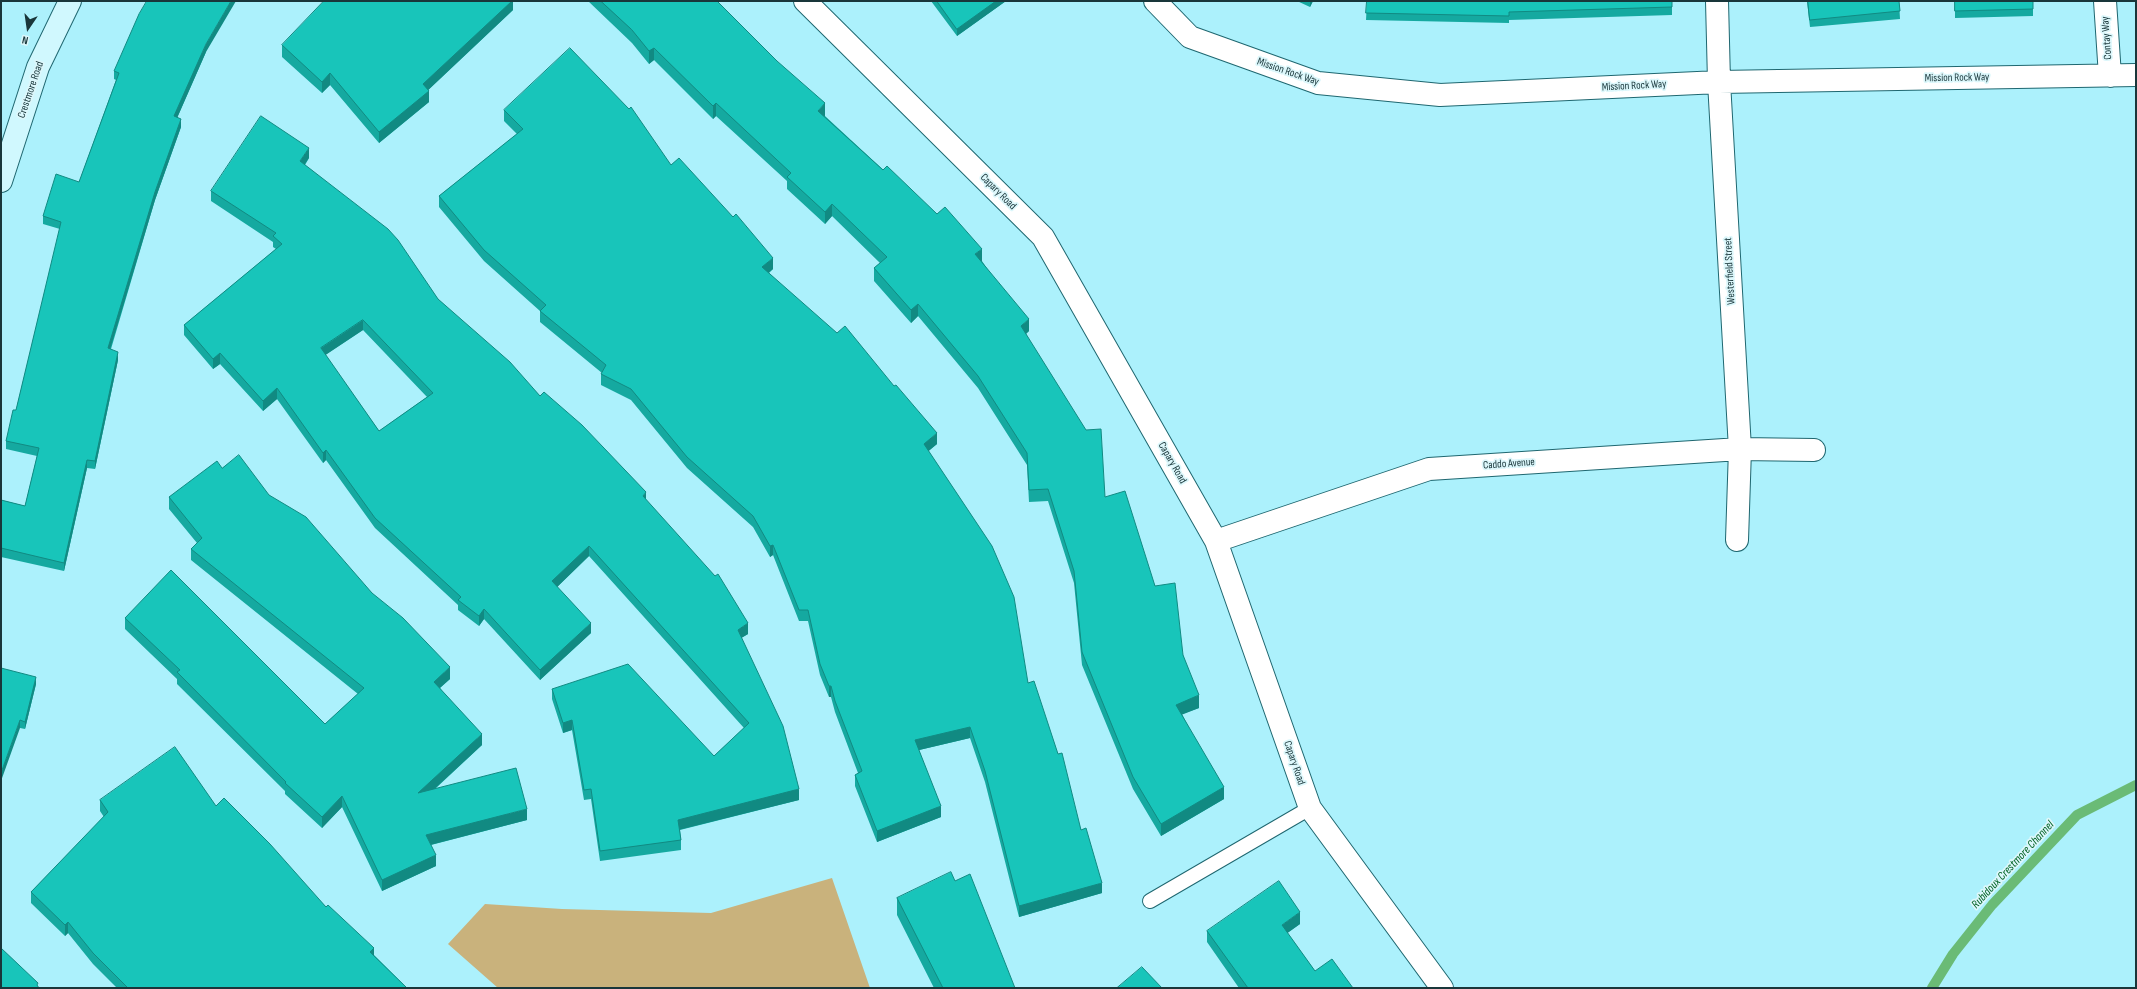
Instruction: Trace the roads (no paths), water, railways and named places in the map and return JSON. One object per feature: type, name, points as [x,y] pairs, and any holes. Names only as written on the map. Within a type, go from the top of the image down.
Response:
[{"type":"street","name":"Crestmore Road","points":[[1,181],[38,67],[70,1]]},
{"type":"street","name":"Capary Road","points":[[805,1],[1043,237],[1216,541],[1310,808],[1442,988]]},
{"type":"street","name":"Mission Rock Way","points":[[1155,1],[1190,37],[1318,83],[1440,95],[1719,82],[2136,75]]},
{"type":"street","name":"Westerfield Street","points":[[1717,1],[1719,82],[1740,449],[1737,540]]},
{"type":"street","name":"Contay Way","points":[[2105,1],[2110,76]]},
{"type":"street","name":"Caddo Avenue","points":[[1216,541],[1429,469],[1740,449],[1814,450]]},
{"type":"lane","points":[[1150,901],[1310,808]]},
{"type":"waterway","name":"Rubidoux Crestmore Channel","points":[[1932,988],[1953,954],[1992,905],[2077,815],[2136,785]]}]
